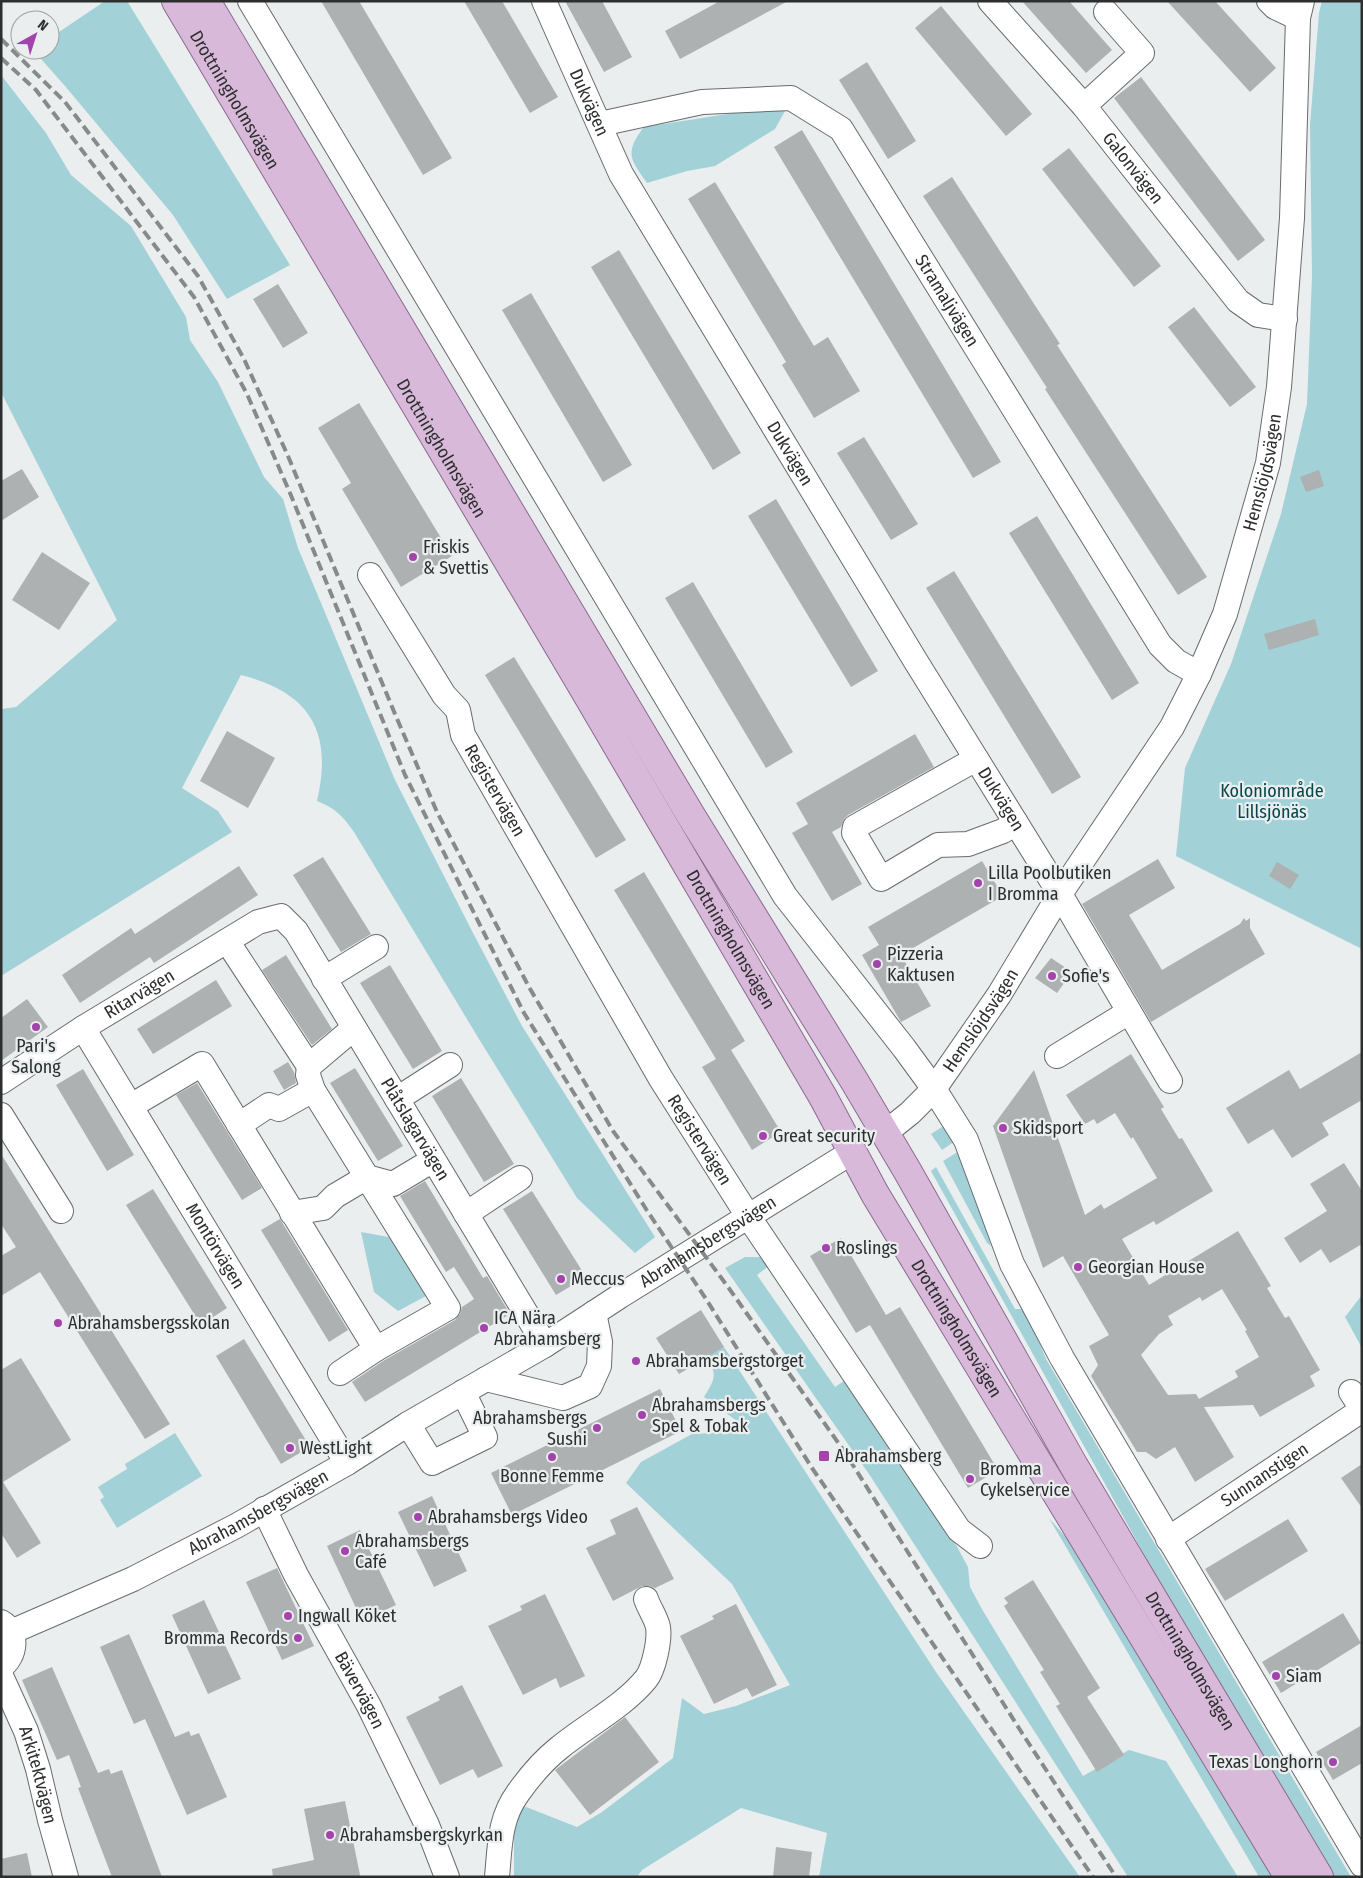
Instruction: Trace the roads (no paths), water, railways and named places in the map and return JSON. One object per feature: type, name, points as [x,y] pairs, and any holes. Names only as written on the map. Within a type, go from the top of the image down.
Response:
[{"type":"main road","name":"Drottningholmsvägen","points":[[176,1],[823,1097],[875,1194],[1288,1877]]},
{"type":"main road","name":"Drottningholmsvägen","points":[[206,1],[685,806],[855,1082],[1074,1466],[1319,1877]]},
{"type":"main road","points":[[852,1152],[885,1133]]},
{"type":"street","points":[[250,1],[785,896],[934,1089],[966,1140],[1012,1264],[1062,1358],[1362,1865]]},
{"type":"street","name":"Dukvägen","points":[[544,1],[621,174],[1060,894]]},
{"type":"street","name":"Galonvägen","points":[[990,1],[1084,106],[1238,301],[1258,315],[1285,319]]},
{"type":"street","points":[[1269,1],[1275,7],[1300,10]]},
{"type":"street","name":"Hemslöjdsvägen","points":[[885,1133],[910,1113],[934,1089],[999,995],[1060,894],[1172,727],[1199,674],[1225,614],[1268,463],[1279,387],[1293,192],[1300,10]]},
{"type":"street","points":[[1084,106],[1142,53],[1106,12]]},
{"type":"street","name":"Stramaljvägen","points":[[600,124],[702,102],[791,98],[841,129],[1160,645],[1176,662],[1199,674]]},
{"type":"street","name":"Registervägen","points":[[370,575],[444,695],[458,710],[463,735],[661,1079],[748,1216],[960,1530],[980,1546]]},
{"type":"street","points":[[976,759],[855,827],[854,833],[881,879],[938,845],[968,844],[1004,831],[1016,824]]},
{"type":"street","points":[[1060,894],[1170,1081]]},
{"type":"street","name":"Ritarvägen","points":[[1,1082],[84,1028],[258,922],[281,916]]},
{"type":"street","name":"Plåtslagarvägen","points":[[281,916],[296,932],[545,1345]]},
{"type":"street","points":[[227,941],[309,1066],[308,1075],[313,1090],[448,1308],[376,1349],[340,1373]]},
{"type":"street","points":[[324,979],[376,946]]},
{"type":"street","points":[[1056,1056],[1129,1012]]},
{"type":"street","name":"Montörvägen","points":[[84,1028],[347,1463]]},
{"type":"street","points":[[309,1066],[354,1028]]},
{"type":"street","points":[[131,1106],[202,1064],[376,1349]]},
{"type":"street","points":[[397,1099],[450,1065]]},
{"type":"street","points":[[239,1125],[269,1105],[279,1110],[313,1090]]},
{"type":"street","points":[[1,1115],[61,1211]]},
{"type":"street","name":"Abrahamsbergsvägen","points":[[6,1627],[133,1579],[236,1526],[347,1463],[408,1424],[545,1345],[852,1152]]},
{"type":"street","points":[[292,1213],[323,1208],[335,1196],[367,1177],[393,1184],[433,1160]]},
{"type":"street","points":[[466,1214],[520,1178]]},
{"type":"street","points":[[486,1379],[563,1398],[590,1386],[598,1366],[600,1342],[594,1313]]},
{"type":"street","points":[[408,1424],[432,1463],[485,1437],[463,1392]]},
{"type":"street","name":"Sunnanstigen","points":[[1168,1539],[1358,1404]]},
{"type":"street","name":"Bävervägen","points":[[264,1509],[296,1575],[369,1706],[427,1825],[447,1877]]},
{"type":"street","points":[[497,1877],[502,1825],[518,1793],[539,1766],[559,1748],[604,1715],[648,1677],[658,1646],[658,1626],[646,1599]]},
{"type":"street","points":[[1,1667],[13,1653],[14,1642],[6,1627]]},
{"type":"street","name":"Arkitektvägen","points":[[1,1676],[26,1731],[38,1769],[66,1877]]},
{"type":"railway","points":[[1,39],[65,102],[198,276],[244,359],[288,456],[437,812],[529,987],[613,1131],[728,1287],[844,1451],[1022,1733],[1116,1877]]},
{"type":"railway","points":[[1,58],[36,90],[194,297],[247,394],[290,493],[405,775],[524,1013],[646,1209],[706,1299],[812,1468],[1093,1877]]},
{"type":"place","name":"Friskis & Svettis","points":[[413,557]]},
{"type":"place","name":"Lilla Poolbutiken I Bromma","points":[[978,883]]},
{"type":"place","name":"Pizzeria Kaktusen","points":[[877,964]]},
{"type":"place","name":"Sofie's","points":[[1052,976]]},
{"type":"place","name":"Pari's Salong","points":[[36,1027]]},
{"type":"place","name":"Skidsport","points":[[1003,1128]]},
{"type":"place","name":"Great security","points":[[763,1136]]},
{"type":"place","name":"Roslings","points":[[826,1248]]},
{"type":"place","name":"Georgian House","points":[[1078,1267]]},
{"type":"place","name":"Meccus","points":[[561,1279]]},
{"type":"place","name":"Abrahamsbergsskolan","points":[[58,1323]]},
{"type":"place","name":"ICA Nära Abrahamsberg","points":[[484,1328]]},
{"type":"place","name":"Abrahamsbergstorget","points":[[636,1361]]},
{"type":"place","name":"Abrahamsbergs Spel & Tobak","points":[[642,1415]]},
{"type":"place","name":"Abrahamsbergs Sushi","points":[[597,1428]]},
{"type":"place","name":"WestLight","points":[[290,1448]]},
{"type":"place","name":"Abrahamsberg","points":[[824,1456]]},
{"type":"place","name":"Bonne Femme","points":[[552,1457]]},
{"type":"place","name":"Bromma Cykelservice","points":[[970,1479]]},
{"type":"place","name":"Abrahamsbergs Video","points":[[418,1517]]},
{"type":"place","name":"Abrahamsbergs Café","points":[[345,1551]]},
{"type":"place","name":"Ingwall Köket","points":[[288,1616]]},
{"type":"place","name":"Bromma Records","points":[[298,1638]]},
{"type":"place","name":"Siam","points":[[1276,1676]]},
{"type":"place","name":"Texas Longhorn","points":[[1333,1762]]},
{"type":"place","name":"Abrahamsbergskyrkan","points":[[330,1835]]},
{"type":"park label","name":"Koloniområde Lillsjönäs","points":[[1272,801]]}]
